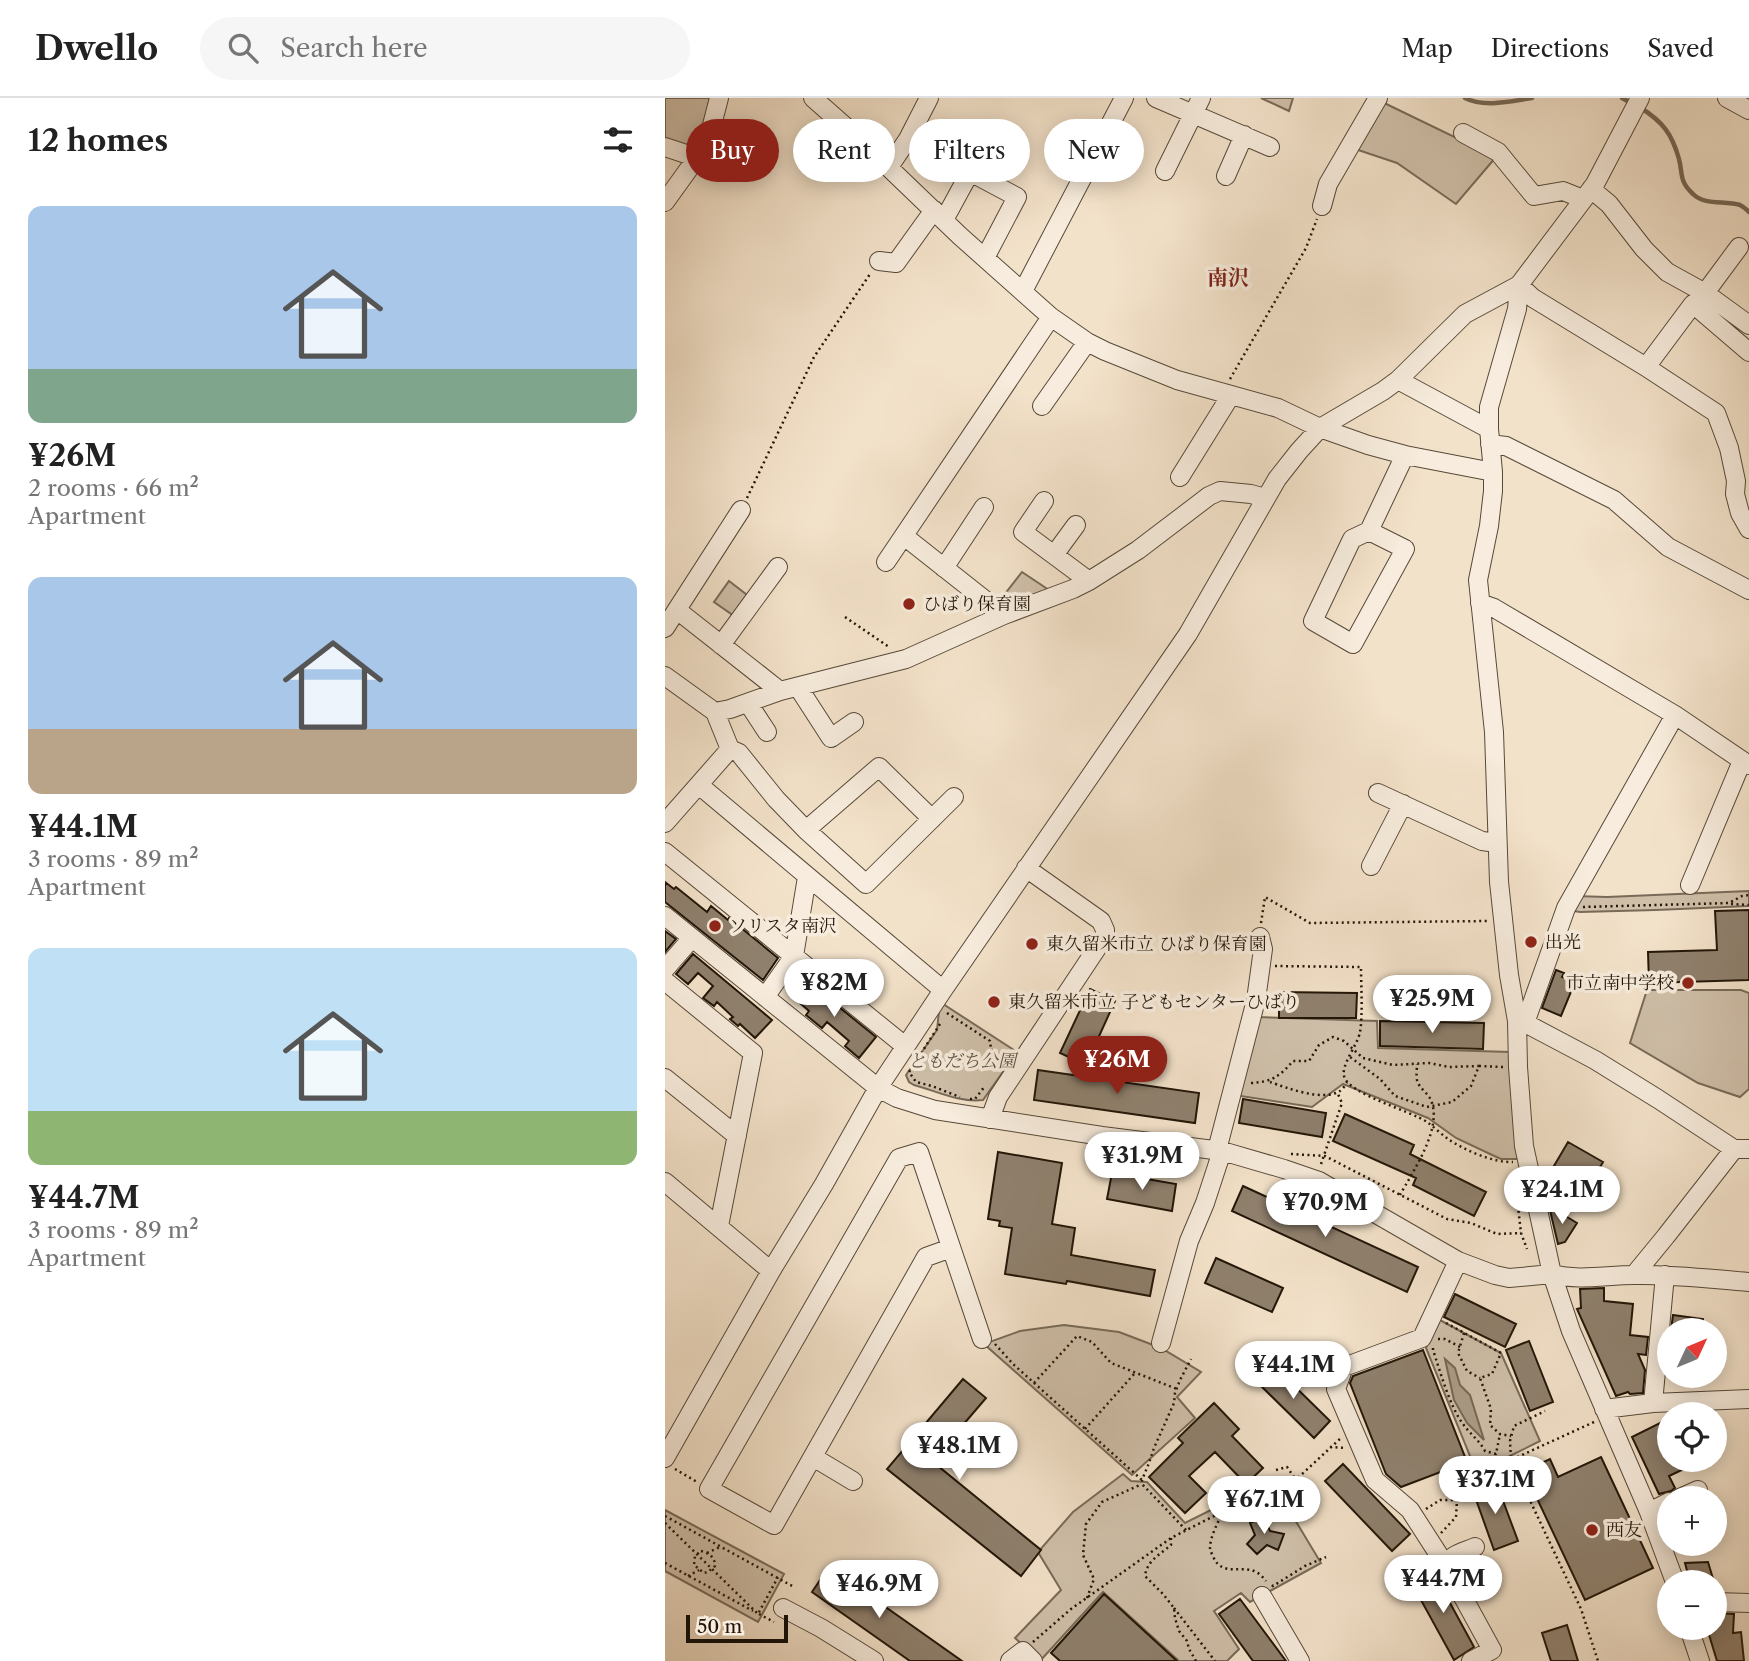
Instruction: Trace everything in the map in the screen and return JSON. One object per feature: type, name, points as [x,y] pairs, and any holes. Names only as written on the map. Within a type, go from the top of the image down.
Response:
[{"type":"street","points":[[714,119],[719,98]]},
{"type":"street","points":[[813,98],[836,119]]},
{"type":"street","points":[[895,158],[929,98]]},
{"type":"street","points":[[1023,290],[1124,98]]},
{"type":"street","points":[[1156,98],[1197,106],[1244,135],[1270,147]]},
{"type":"street","points":[[1322,206],[1328,184],[1378,98]]},
{"type":"street","points":[[1727,98],[1749,110]]},
{"type":"street","points":[[670,1464],[771,1271],[878,1088],[1188,634],[1265,498],[1288,464],[1320,428],[1398,380],[1465,314],[1520,285],[1604,169],[1637,104]]},
{"type":"street","points":[[1165,171],[1197,106]]},
{"type":"street","points":[[1463,133],[1498,152],[1534,196],[1563,191],[1587,194],[1609,204],[1644,249],[1667,272],[1705,293],[1748,323]]},
{"type":"street","points":[[1226,176],[1244,135]]},
{"type":"street","points":[[665,147],[686,154]]},
{"type":"street","points":[[895,173],[1051,317],[1087,342],[1158,373],[1277,408],[1320,428],[1368,445],[1493,472]]},
{"type":"street","points":[[665,202],[686,174]]},
{"type":"street","points":[[879,261],[896,263],[939,215],[963,182]]},
{"type":"street","points":[[985,258],[1017,197],[989,182]]},
{"type":"street","points":[[1705,293],[1739,247]]},
{"type":"street","points":[[1520,285],[1534,298],[1716,413],[1729,448],[1740,513],[1749,529]]},
{"type":"street","points":[[1520,285],[1517,309],[1489,407],[1493,472],[1489,526],[1478,580],[1494,732],[1497,844],[1503,921],[1509,975],[1521,1022],[1595,1060],[1741,1149],[1634,1275]]},
{"type":"street","points":[[1646,367],[1693,304],[1749,352]]},
{"type":"street","points":[[886,562],[1051,317]]},
{"type":"street","points":[[1042,406],[1087,342]]},
{"type":"street","points":[[1398,380],[1489,437],[1614,500],[1668,547],[1749,590]]},
{"type":"street","points":[[1180,477],[1227,394]]},
{"type":"street","points":[[1369,531],[1405,549],[1353,644],[1313,621],[1352,539],[1369,531],[1405,455]]},
{"type":"street","points":[[1736,481],[1749,463]]},
{"type":"street","points":[[715,712],[780,691],[906,659],[1004,615],[1073,589],[1138,551],[1209,496],[1220,491],[1265,498]]},
{"type":"street","points":[[1044,501],[1023,532],[1089,581]]},
{"type":"street","points":[[944,568],[985,507]]},
{"type":"street","points":[[741,510],[670,618],[721,645],[780,691]]},
{"type":"street","points":[[1053,555],[1076,525]]},
{"type":"street","points":[[904,536],[1004,615]]},
{"type":"street","points":[[721,645],[778,567]]},
{"type":"street","points":[[1480,603],[1494,608],[1675,715],[1745,763],[1690,886]]},
{"type":"street","points":[[665,676],[715,712],[730,749],[739,752],[776,799],[866,884],[954,797]]},
{"type":"street","points":[[798,687],[831,738],[854,722]]},
{"type":"street","points":[[748,703],[767,732]]},
{"type":"street","points":[[1671,1570],[1649,1512],[1571,1331],[1552,1274],[1527,1161],[1518,1067],[1521,1022],[1566,908],[1675,715]]},
{"type":"street","points":[[665,822],[730,749]]},
{"type":"street","points":[[806,830],[879,767],[932,819]]},
{"type":"street","points":[[699,785],[943,990]]},
{"type":"street","points":[[1378,793],[1482,841],[1497,844]]},
{"type":"street","points":[[1371,866],[1403,804]]},
{"type":"street","points":[[665,852],[905,1046]]},
{"type":"street","points":[[990,1119],[998,1097],[1105,936],[1101,921],[1026,868]]},
{"type":"street","points":[[765,997],[794,956],[807,877]]},
{"type":"street","points":[[665,916],[878,1088],[922,1107],[1102,1136],[1219,1151],[1284,1169],[1319,1181],[1458,1261],[1509,1278],[1552,1274],[1567,1278],[1665,1275],[1749,1282]]},
{"type":"street","points":[[1161,1343],[1189,1241],[1205,1203],[1256,1000],[1263,949],[1260,937]]},
{"type":"street","points":[[665,969],[692,938]]},
{"type":"street","points":[[665,981],[753,1053],[719,1226]]},
{"type":"street","points":[[665,1078],[737,1136]]},
{"type":"street","points":[[951,1248],[926,1257],[774,1525],[709,1489],[899,1158],[919,1152],[985,1338]]},
{"type":"street","points":[[667,1188],[719,1226],[771,1271]]},
{"type":"street","points":[[1458,1261],[1422,1338],[1344,1367],[1336,1389],[1375,1480],[1410,1510],[1446,1566],[1492,1650],[1471,1661]]},
{"type":"street","points":[[1653,1403],[1665,1275]]},
{"type":"street","points":[[1605,1413],[1653,1403],[1749,1399]]},
{"type":"street","points":[[813,1457],[853,1481]]},
{"type":"street","points":[[1649,1512],[1657,1508]]},
{"type":"street","points":[[1446,1566],[1452,1556],[1475,1547]]},
{"type":"street","points":[[1262,1596],[1300,1661]]},
{"type":"street","points":[[1727,1602],[1749,1603]]},
{"type":"street","points":[[778,1615],[821,1628],[874,1661]]},
{"type":"street","points":[[1693,1640],[1700,1661]]},
{"type":"path","points":[[1227,394],[1306,248],[1322,206]]},
{"type":"path","points":[[741,510],[814,357],[879,261]]},
{"type":"path","points":[[845,617],[906,659]]},
{"type":"path","points":[[1729,903],[1749,895]]},
{"type":"path","points":[[1260,937],[1265,897],[1310,923],[1503,921]]},
{"type":"path","points":[[1566,908],[1729,903],[1749,905]]},
{"type":"path","points":[[1261,965],[1361,967],[1360,1030],[1343,1075],[1347,1082],[1357,1091],[1427,1122],[1456,1144],[1499,1161],[1527,1161]]},
{"type":"path","points":[[989,1080],[975,1099],[962,1098],[916,1082],[909,1072],[947,1013],[990,1041],[991,1049],[996,1053],[1002,1051],[1008,1055],[1004,1061],[1016,1069]]},
{"type":"path","points":[[1269,1082],[1285,1071],[1293,1061],[1309,1061],[1319,1045],[1333,1037],[1344,1041],[1363,1058],[1393,1065],[1429,1063],[1450,1068],[1518,1067]]},
{"type":"path","points":[[1350,1057],[1380,1079],[1395,1096],[1427,1107],[1452,1102],[1471,1086],[1479,1066]]},
{"type":"path","points":[[1400,1195],[1429,1140],[1432,1127],[1433,1105],[1417,1082],[1417,1064]]},
{"type":"path","points":[[1234,1084],[1269,1082],[1306,1094],[1330,1094],[1341,1091],[1347,1082]]},
{"type":"path","points":[[1325,1156],[1342,1103],[1337,1092]]},
{"type":"path","points":[[1287,1154],[1325,1156],[1447,1219],[1471,1223],[1497,1234],[1521,1233]]},
{"type":"path","points":[[1516,1186],[1521,1233],[1527,1249]]},
{"type":"path","points":[[1432,1317],[1501,1353],[1492,1374],[1480,1378]]},
{"type":"path","points":[[1464,1333],[1458,1353],[1467,1371],[1480,1378],[1491,1409],[1490,1425],[1500,1434],[1511,1436]]},
{"type":"path","points":[[1034,1382],[1077,1336],[1092,1342],[1111,1363],[1177,1389]]},
{"type":"path","points":[[985,1338],[1142,1482],[1186,1530]]},
{"type":"path","points":[[1460,1347],[1438,1338],[1433,1350],[1462,1424],[1481,1443],[1485,1451],[1496,1454],[1500,1434]]},
{"type":"path","points":[[1087,1598],[1094,1579],[1083,1555],[1086,1524],[1102,1502],[1142,1482],[1191,1359]]},
{"type":"path","points":[[1085,1429],[1135,1373]]},
{"type":"path","points":[[1545,1411],[1514,1426],[1511,1436],[1511,1460],[1581,1609],[1598,1661]]},
{"type":"path","points":[[1431,1543],[1456,1517],[1457,1500],[1466,1488],[1499,1471],[1511,1460],[1605,1413]]},
{"type":"path","points":[[1286,1489],[1352,1427]]},
{"type":"path","points":[[670,1464],[709,1489]]},
{"type":"path","points":[[1276,1470],[1287,1467],[1296,1480]]},
{"type":"path","points":[[1499,1471],[1517,1472]]},
{"type":"path","points":[[1022,1657],[1087,1598],[1171,1538],[1282,1482]]},
{"type":"path","points":[[1414,1517],[1440,1500],[1457,1500]]},
{"type":"path","points":[[1223,1511],[1210,1547],[1213,1558],[1221,1567],[1256,1571],[1273,1586],[1305,1566],[1326,1557]]},
{"type":"path","points":[[665,1516],[794,1587]]},
{"type":"path","points":[[665,1523],[758,1614]]},
{"type":"path","points":[[1171,1538],[1171,1545],[1153,1559],[1145,1576],[1163,1594],[1215,1661]]},
{"type":"path","points":[[707,1553],[721,1546]]},
{"type":"path","points":[[701,1551],[707,1553],[713,1557],[715,1566],[708,1572],[699,1570],[694,1565],[697,1554],[701,1551]]},
{"type":"path","points":[[665,1563],[758,1614],[778,1615]]},
{"type":"path","points":[[688,1576],[699,1570]]},
{"type":"path","points":[[758,1614],[778,1577]]},
{"type":"path","points":[[1174,1608],[1179,1631],[1187,1640],[1196,1661]]},
{"type":"green space","points":[[665,98],[710,98],[705,119],[686,119],[686,148],[665,140]]},
{"type":"green space","points":[[1261,98],[1293,98],[1289,111]]},
{"type":"green space","points":[[1378,100],[1496,157],[1456,204],[1397,163],[1352,148]]},
{"type":"green space","points":[[1022,572],[1049,590],[1004,609],[997,604]]},
{"type":"green space","points":[[729,581],[751,598],[737,618],[714,602]]},
{"type":"green space","points":[[1749,891],[1749,906],[1580,912],[1567,910],[1574,896]]},
{"type":"green space","points":[[1647,990],[1741,990],[1749,993],[1749,1089],[1740,1097],[1698,1083],[1630,1043]]},
{"type":"green space","name":"ともだち公園","points":[[940,1002],[1017,1052],[983,1100],[957,1098],[909,1082],[906,1075],[937,1030]]},
{"type":"green space","points":[[1256,1017],[1377,1021],[1378,1048],[1510,1052],[1518,1159],[1501,1159],[1456,1138],[1428,1118],[1343,1084],[1312,1107],[1234,1095]]},
{"type":"green space","points":[[1438,1319],[1501,1353],[1540,1441],[1508,1457],[1472,1461],[1426,1348]]},
{"type":"green space","points":[[1064,1325],[1119,1332],[1161,1348],[1201,1372],[1177,1397],[1195,1418],[1132,1475],[984,1344],[1020,1331]]},
{"type":"green space","points":[[1123,1474],[1131,1481],[1147,1482],[1185,1523],[1271,1480],[1321,1563],[1250,1602],[1241,1593],[1214,1611],[1239,1649],[1227,1661],[1179,1661],[1103,1592],[1040,1661],[1015,1638],[1061,1590],[1038,1552],[1073,1512]]},
{"type":"green space","points":[[665,1510],[784,1574],[758,1622],[665,1571]]},
{"type":"shaded area","points":[[1445,1359],[1455,1368],[1460,1385],[1470,1395],[1484,1440],[1467,1423],[1454,1400]]},
{"type":"building","points":[[665,882],[674,889],[676,887],[707,912],[711,906],[728,920],[729,918],[778,958],[763,980],[665,902]]},
{"type":"building","points":[[1749,910],[1749,980],[1649,983],[1648,952],[1717,950],[1715,911]]},
{"type":"building","points":[[665,931],[676,939],[665,952]]},
{"type":"building","points":[[693,954],[772,1020],[755,1038],[730,1019],[733,1017],[717,1002],[714,1006],[703,998],[713,986],[698,973],[688,984],[676,974]]},
{"type":"building","points":[[1556,970],[1564,973],[1562,977],[1575,982],[1561,1016],[1542,1008]]},
{"type":"building","points":[[807,981],[876,1037],[859,1058],[845,1046],[849,1041],[827,1022],[822,1028],[806,1015],[809,1011],[793,997]]},
{"type":"building","points":[[1090,989],[1115,1001],[1086,1065],[1060,1053]]},
{"type":"building","points":[[1279,992],[1357,993],[1356,1018],[1279,1018]]},
{"type":"building","points":[[1380,1021],[1484,1023],[1483,1049],[1380,1046]]},
{"type":"building","points":[[1038,1070],[1199,1093],[1195,1123],[1034,1100]]},
{"type":"building","points":[[1243,1099],[1326,1113],[1322,1137],[1239,1123]]},
{"type":"building","points":[[1345,1114],[1414,1145],[1410,1154],[1486,1192],[1474,1216],[1413,1185],[1416,1178],[1333,1141]]},
{"type":"building","points":[[1568,1142],[1603,1162],[1589,1186],[1554,1166]]},
{"type":"building","points":[[998,1152],[1062,1163],[1052,1224],[1075,1228],[1071,1255],[1155,1270],[1150,1296],[1067,1281],[1066,1284],[1005,1274],[1012,1228],[999,1226],[1000,1221],[988,1219]]},
{"type":"building","points":[[1112,1173],[1176,1184],[1172,1211],[1107,1199]]},
{"type":"building","points":[[1243,1186],[1418,1267],[1407,1292],[1232,1211]]},
{"type":"building","points":[[1549,1206],[1577,1223],[1565,1242],[1558,1244]]},
{"type":"building","points":[[1216,1258],[1283,1288],[1272,1312],[1205,1283]]},
{"type":"building","points":[[1604,1288],[1604,1301],[1633,1304],[1630,1335],[1648,1337],[1646,1355],[1638,1354],[1645,1370],[1643,1393],[1628,1392],[1616,1396],[1577,1309],[1581,1308],[1580,1289]]},
{"type":"building","points":[[1455,1294],[1516,1324],[1505,1347],[1444,1317]]},
{"type":"building","points":[[1673,1315],[1696,1318],[1673,1318]]},
{"type":"building","points":[[1529,1341],[1553,1402],[1530,1411],[1506,1350]]},
{"type":"building","points":[[1423,1350],[1467,1462],[1401,1487],[1386,1474],[1350,1383],[1353,1376]]},
{"type":"building","points":[[1273,1365],[1330,1421],[1314,1438],[1256,1381]]},
{"type":"building","points":[[963,1379],[986,1398],[932,1461],[1041,1550],[1021,1576],[887,1469]]},
{"type":"building","points":[[1214,1403],[1239,1429],[1232,1436],[1263,1468],[1246,1484],[1215,1452],[1189,1476],[1206,1493],[1185,1513],[1149,1477],[1183,1443],[1178,1438]]},
{"type":"building","points":[[1657,1424],[1657,1472],[1677,1472],[1669,1476],[1674,1486],[1657,1486],[1657,1490],[1632,1437]]},
{"type":"building","points":[[1601,1457],[1653,1568],[1585,1600],[1524,1471],[1550,1459],[1558,1477]]},
{"type":"building","points":[[1343,1464],[1410,1534],[1392,1551],[1325,1481]]},
{"type":"building","points":[[1496,1482],[1518,1541],[1494,1550],[1473,1491]]},
{"type":"building","points":[[1263,1516],[1270,1531],[1284,1534],[1278,1550],[1267,1545],[1257,1554],[1247,1544],[1255,1535],[1250,1523]]},
{"type":"building","points":[[1708,1562],[1710,1570],[1687,1570],[1685,1563]]},
{"type":"building","points":[[829,1567],[962,1661],[910,1661],[812,1592]]},
{"type":"building","points":[[1432,1570],[1474,1647],[1454,1660],[1411,1582]]},
{"type":"building","points":[[1104,1594],[1177,1661],[1060,1661],[1051,1653]]},
{"type":"building","points":[[1240,1599],[1286,1661],[1253,1661],[1219,1614]]},
{"type":"building","points":[[1727,1614],[1734,1614],[1733,1633],[1741,1632],[1744,1661],[1717,1661],[1711,1640],[1727,1640]]},
{"type":"building","points":[[1567,1625],[1578,1661],[1551,1661],[1542,1633]]},
{"type":"waterway","points":[[1465,98],[1481,103],[1532,98]]},
{"type":"waterway","points":[[1622,98],[1633,104]]},
{"type":"waterway","points":[[1641,108],[1655,118],[1670,136],[1679,159],[1683,181],[1693,194],[1703,200],[1740,205],[1749,212]]},
{"type":"place","name":"ひばり保育園","points":[[909,604]]},
{"type":"place","name":"ソリスタ南沢","points":[[715,926]]},
{"type":"place","name":"出光","points":[[1531,942]]},
{"type":"place","name":"東久留米市立 ひばり保育園","points":[[1032,944]]},
{"type":"place","name":"市立南中学校","points":[[1688,983]]},
{"type":"place","name":"東久留米市立 子どもセンターひばり","points":[[994,1002]]},
{"type":"place","name":"西友","points":[[1592,1530]]},
{"type":"district","name":"南沢","points":[[1228,277]]}]
